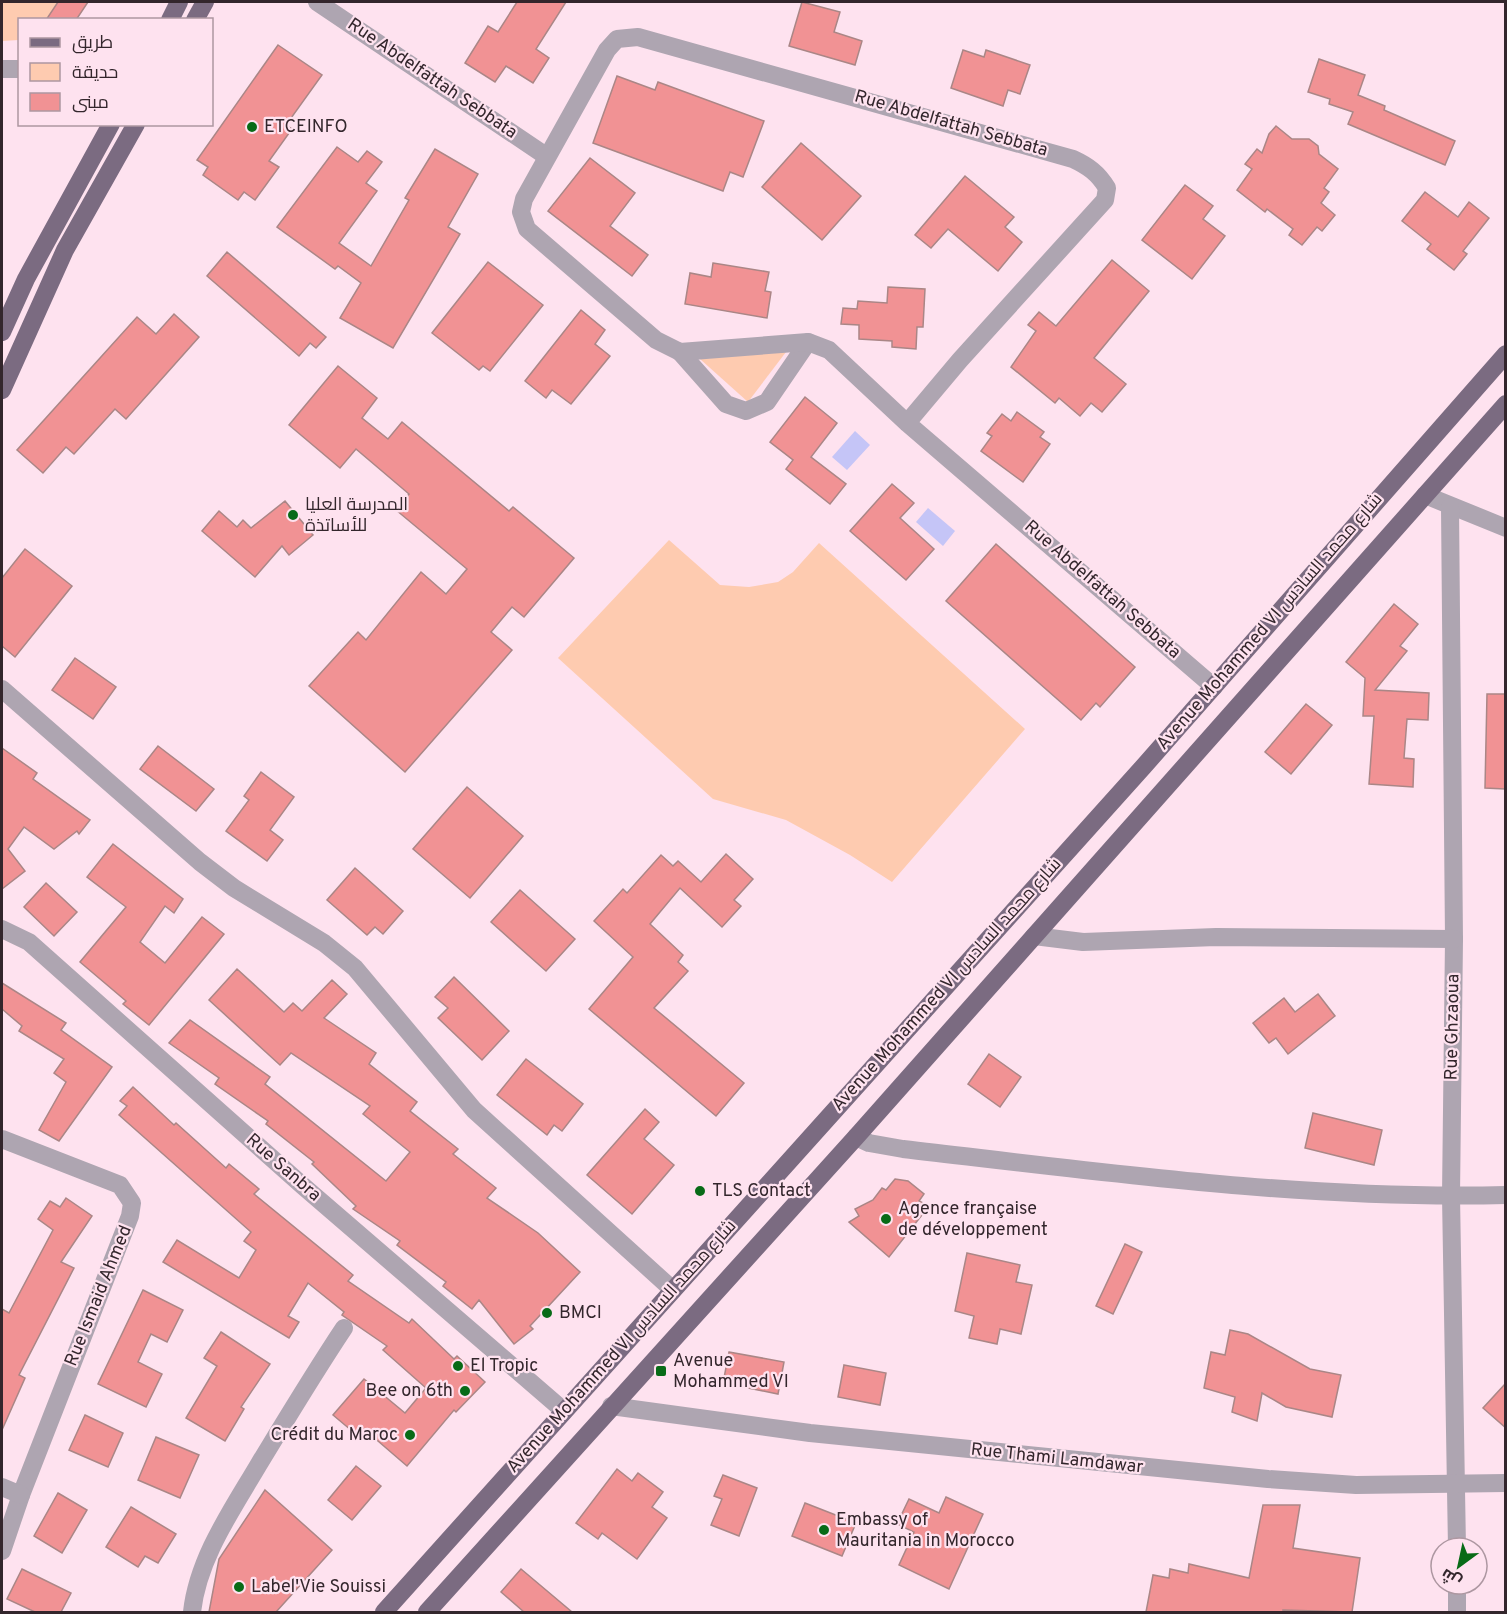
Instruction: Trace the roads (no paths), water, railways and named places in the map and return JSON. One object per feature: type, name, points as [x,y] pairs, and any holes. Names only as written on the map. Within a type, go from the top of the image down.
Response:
[{"type":"main road","points":[[171,18],[179,2]]},
{"type":"main road","points":[[196,18],[205,2]]},
{"type":"main road","points":[[2,332],[42,248],[110,126]]},
{"type":"main road","points":[[2,390],[65,250],[135,126]]},
{"type":"main road","name":"Avenue Mohammed VI شارع محمد السادس","points":[[384,1612],[1214,687],[1506,354]]},
{"type":"main road","name":"Avenue Mohammed VI شارع محمد السادس","points":[[426,1612],[856,1137],[1506,404]]},
{"type":"street","name":"Rue Abdelfattah Sebbata","points":[[317,2],[546,156]]},
{"type":"street","name":"Rue Abdelfattah Sebbata","points":[[680,352],[657,340],[527,229],[521,212],[524,199],[546,156],[607,50],[617,39],[627,36],[660,42],[1073,159],[1090,167],[1107,188],[1105,200],[960,360],[907,423]]},
{"type":"street","points":[[2,69],[18,69]]},
{"type":"street","name":"Rue Abdelfattah Sebbata","points":[[808,342],[829,350],[907,423],[1214,687]]},
{"type":"street","points":[[680,352],[808,342]]},
{"type":"street","points":[[680,352],[726,404],[746,411],[767,402],[808,342]]},
{"type":"street","points":[[1425,495],[1506,528]]},
{"type":"street","name":"Rue Ghzaoua","points":[[1450,507],[1454,939],[1451,1196],[1457,1536]]},
{"type":"street","points":[[2,689],[200,862],[234,888],[324,943],[355,968],[474,1110],[673,1290]]},
{"type":"street","name":"Rue Sanbra","points":[[2,929],[29,942],[303,1186],[564,1411]]},
{"type":"street","points":[[1034,936],[1083,942],[1216,937],[1454,939]]},
{"type":"street","points":[[856,1137],[869,1143],[903,1149],[1120,1175],[1314,1191],[1451,1196],[1506,1195]]},
{"type":"street","name":"Rue Ismaid Ahmed","points":[[2,1139],[120,1185],[132,1203],[130,1216],[21,1495],[2,1551]]},
{"type":"street","points":[[192,1612],[194,1596],[204,1565],[227,1518],[303,1390],[344,1328]]},
{"type":"street","name":"Rue Thami Lamdawar","points":[[611,1406],[810,1433],[1268,1479],[1356,1485],[1506,1483]]},
{"type":"street","points":[[2,1487],[21,1495]]},
{"type":"street","points":[[1457,1596],[1457,1612]]},
{"type":"water","points":[[855,431],[870,445],[847,470],[832,457]]},
{"type":"water","points":[[928,508],[955,531],[943,546],[916,522]]},
{"type":"place","name":"ETCEINFO","points":[[252,127]]},
{"type":"place","name":"المدرسة العليا للأساتذة","points":[[293,515]]},
{"type":"place","name":"TLS Contact","points":[[700,1191]]},
{"type":"place","name":"Agence française de développement","points":[[886,1219]]},
{"type":"place","name":"BMCI","points":[[547,1313]]},
{"type":"place","name":"El Tropic","points":[[458,1366]]},
{"type":"place","name":"Avenue Mohammed VI","points":[[661,1371]]},
{"type":"place","name":"Bee on 6th","points":[[465,1391]]},
{"type":"place","name":"Crédit du Maroc","points":[[410,1435]]},
{"type":"place","name":"Embassy of Mauritania in Morocco","points":[[824,1530]]},
{"type":"place","name":"Label'Vie Souissi","points":[[239,1587]]}]
